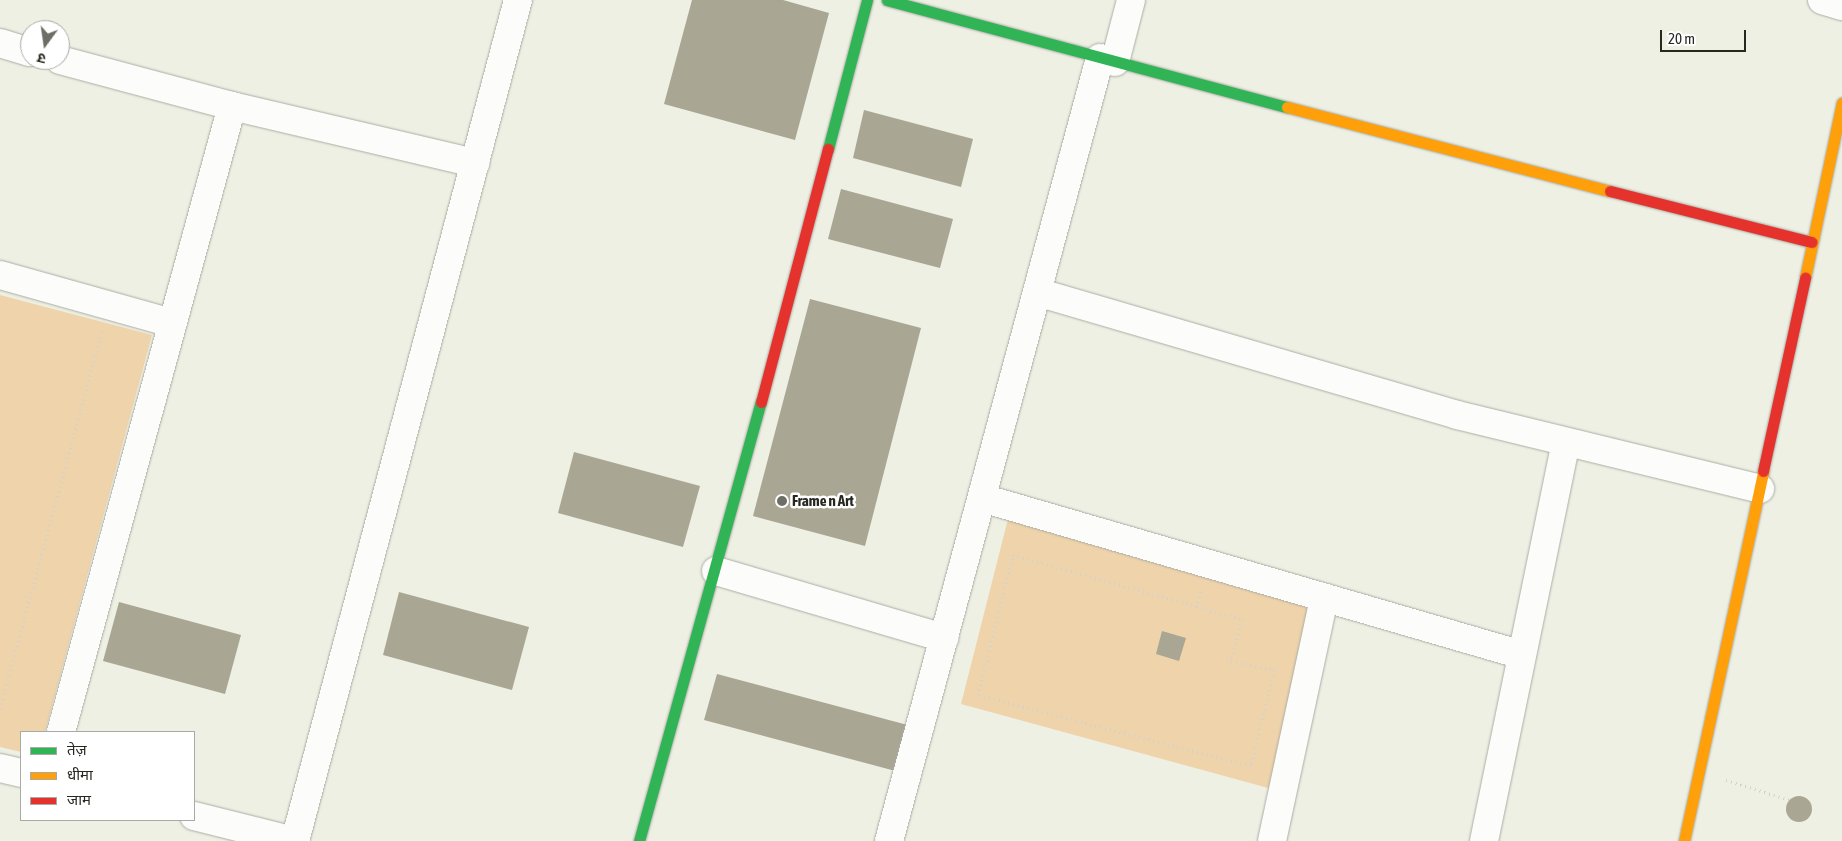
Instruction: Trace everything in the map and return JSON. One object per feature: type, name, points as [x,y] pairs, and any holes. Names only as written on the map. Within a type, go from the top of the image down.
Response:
[{"type":"street","points":[[195,816],[294,841],[518,0]]},
{"type":"street","points":[[639,841],[716,570],[867,0]]},
{"type":"street","points":[[887,0],[1107,60],[1812,242]]},
{"type":"street","points":[[889,841],[1037,292],[1107,60],[1131,0]]},
{"type":"street","points":[[1822,0],[1842,6]]},
{"type":"street","points":[[0,44],[20,49]]},
{"type":"street","points":[[70,63],[232,106],[475,163]]},
{"type":"street","points":[[1684,841],[1842,103]]},
{"type":"street","points":[[61,731],[232,106]]},
{"type":"street","points":[[0,275],[172,323]]},
{"type":"street","points":[[1037,292],[1457,415],[1760,489]]},
{"type":"street","points":[[1484,841],[1566,442]]},
{"type":"street","points":[[982,498],[1522,655]]},
{"type":"street","points":[[716,570],[944,638]]},
{"type":"street","points":[[1272,841],[1324,598]]},
{"type":"street","points":[[0,768],[20,773]]},
{"type":"path","points":[[0,709],[103,330],[94,328]]},
{"type":"path","points":[[1014,556],[1242,619],[1231,661],[1274,670],[1250,766],[978,695],[1014,556]]},
{"type":"path","points":[[1699,772],[1790,800]]},
{"type":"shaded area","points":[[0,295],[152,335],[45,731],[20,731],[20,752],[0,747]]},
{"type":"shaded area","points":[[1009,515],[1311,602],[1272,789],[961,704]]},
{"type":"building","points":[[692,0],[783,0],[829,13],[795,140],[664,104]]},
{"type":"building","points":[[864,110],[973,139],[961,187],[853,158]]},
{"type":"building","points":[[841,189],[953,219],[940,268],[828,239]]},
{"type":"building","points":[[810,299],[921,328],[865,546],[753,516]]},
{"type":"building","points":[[574,452],[700,486],[683,547],[558,513]]},
{"type":"building","points":[[399,592],[529,627],[512,690],[383,655]]},
{"type":"building","points":[[119,602],[241,635],[225,694],[103,661]]},
{"type":"building","points":[[1162,631],[1186,638],[1179,661],[1156,654]]},
{"type":"building","points":[[717,674],[915,727],[903,773],[704,720]]},
{"type":"building","points":[[1799,796],[1808,800],[1812,809],[1808,818],[1799,822],[1790,818],[1786,809],[1790,800]]},
{"type":"traffic: fast","points":[[828,149],[867,0]]},
{"type":"traffic: fast","points":[[887,0],[1287,107]]},
{"type":"traffic: fast","points":[[639,841],[761,402]]},
{"type":"traffic: slow","points":[[1805,278],[1842,103]]},
{"type":"traffic: slow","points":[[1287,107],[1610,191]]},
{"type":"traffic: slow","points":[[1684,841],[1763,471]]},
{"type":"traffic: jam","points":[[761,402],[828,149]]},
{"type":"traffic: jam","points":[[1610,191],[1812,242]]},
{"type":"traffic: jam","points":[[1763,471],[1805,278]]},
{"type":"place","name":"Frame n Art","points":[[782,501]]}]
